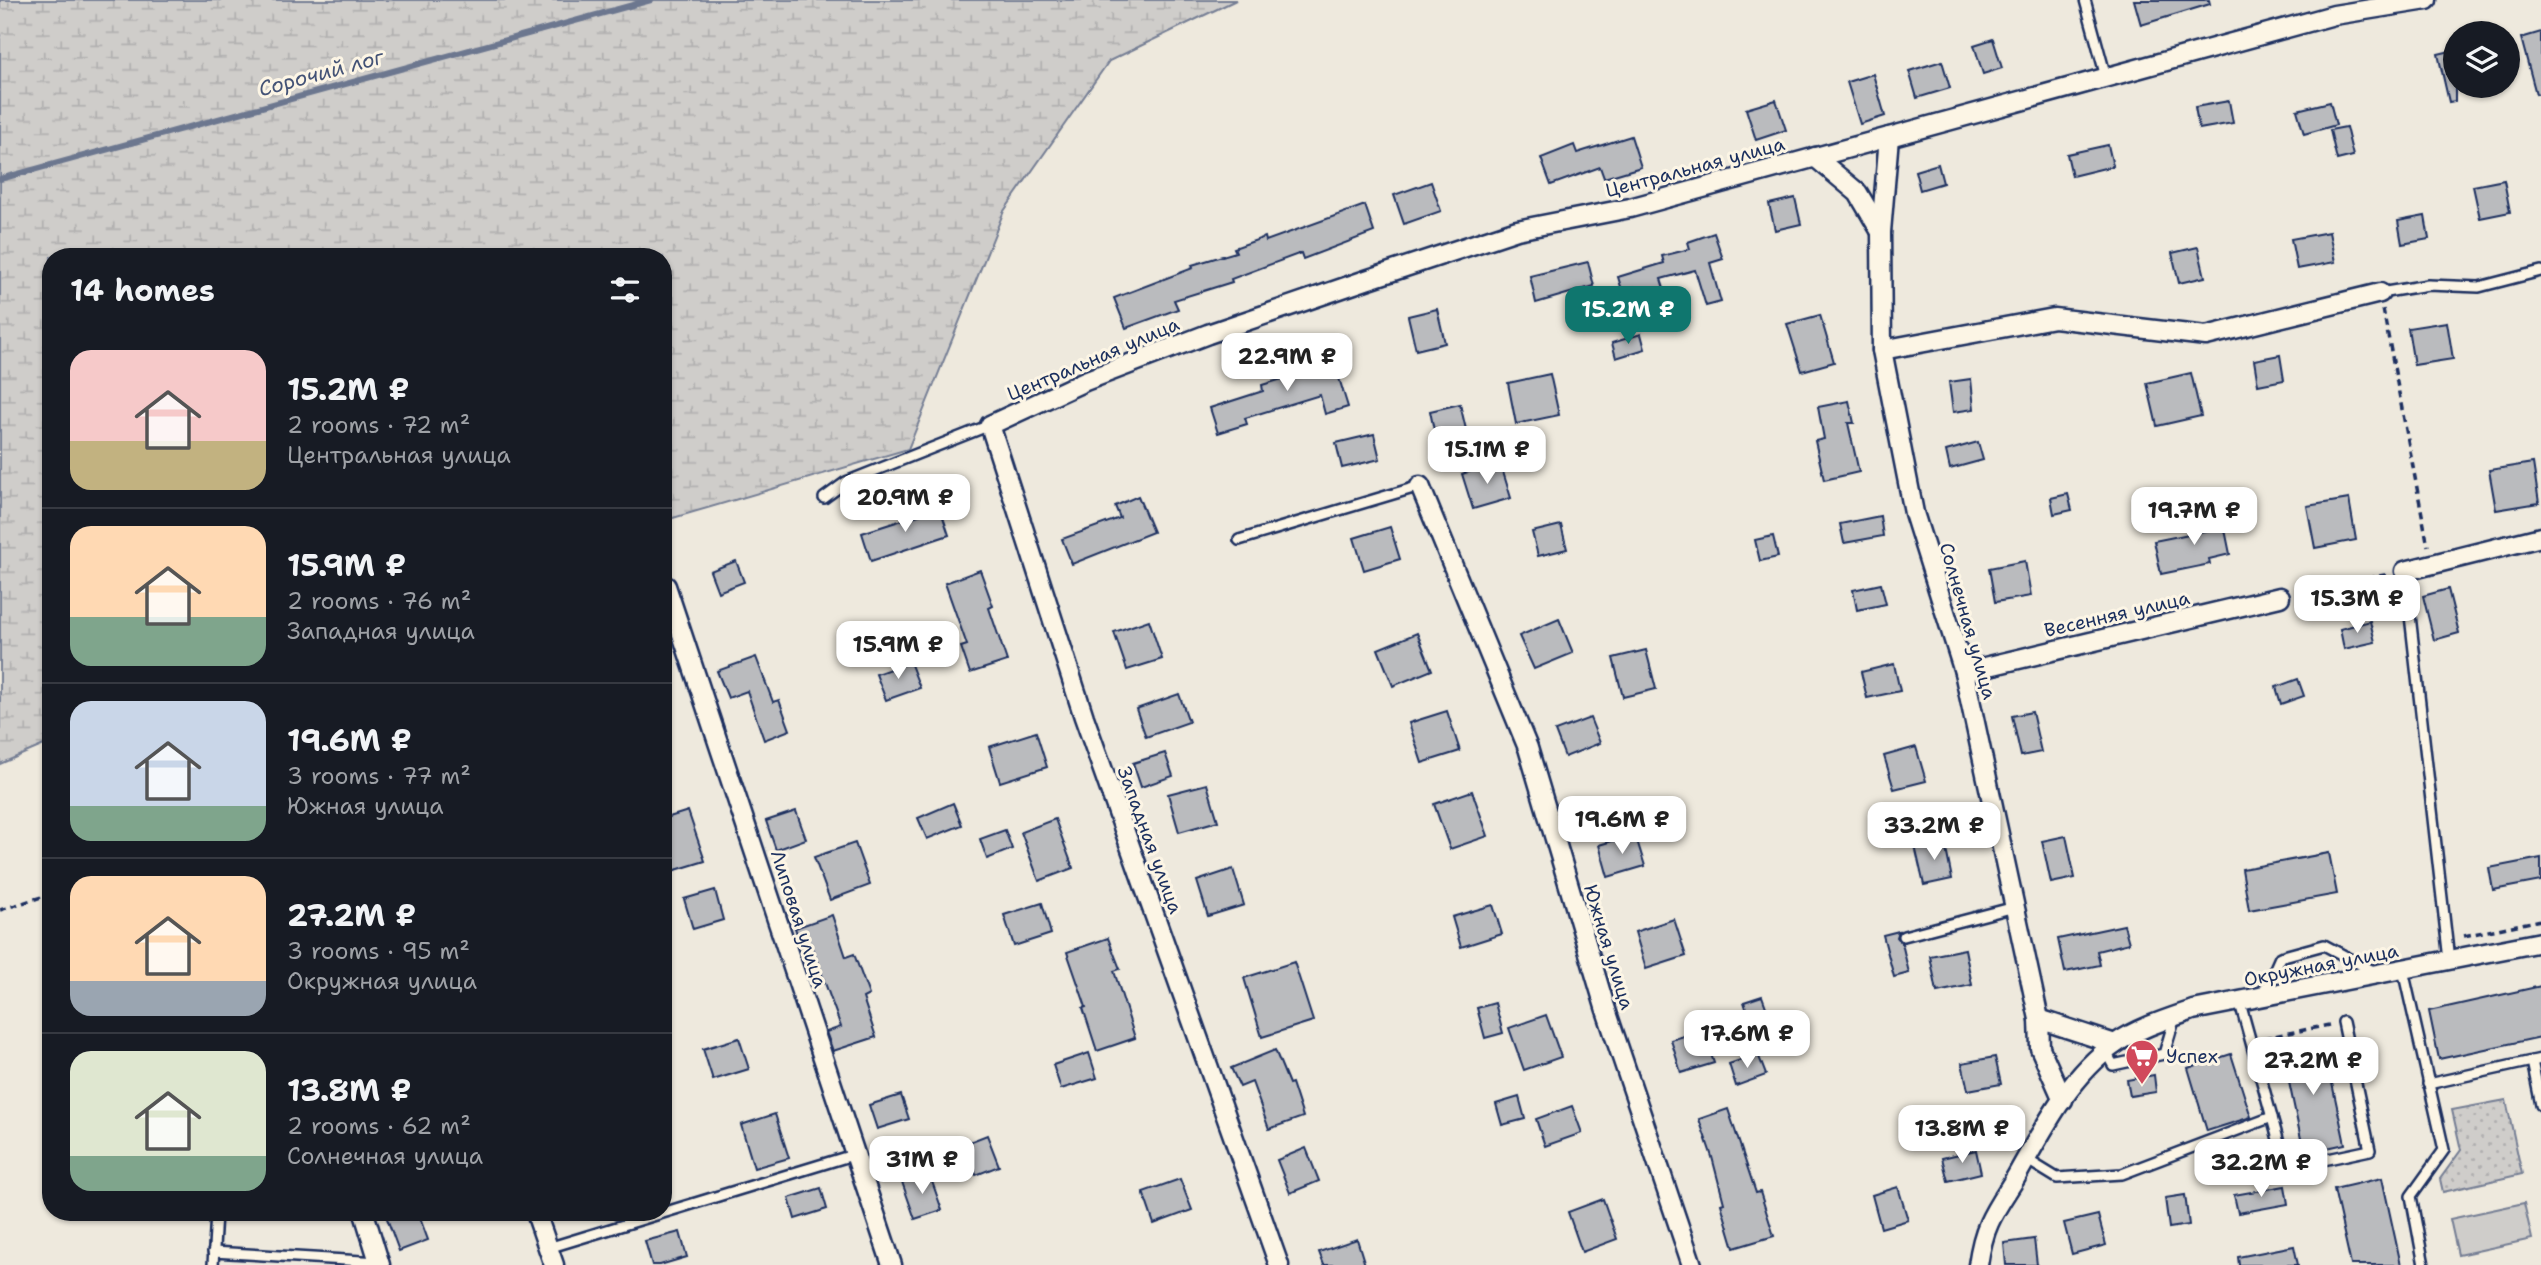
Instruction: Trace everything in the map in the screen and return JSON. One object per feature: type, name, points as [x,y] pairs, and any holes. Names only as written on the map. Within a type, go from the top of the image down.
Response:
[{"type":"street","name":"Центральная улица","points":[[990,425],[1085,381],[1208,334],[1504,234],[1630,208],[2334,15],[2427,0]]},
{"type":"street","name":"Солнечная улица","points":[[1889,137],[1881,232],[1882,350],[1914,513],[1964,672],[2039,1019],[2040,1048],[2063,1100]]},
{"type":"street","points":[[1815,157],[1858,192],[1881,232]]},
{"type":"street","points":[[1882,350],[2054,318],[2206,336],[2380,293]]},
{"type":"street","name":"Западная улица","points":[[990,425],[1084,717],[1279,1265]]},
{"type":"street","name":"Южная улица","points":[[1420,486],[1528,748],[1605,1007],[1692,1265]]},
{"type":"street","points":[[2405,571],[2541,537]]},
{"type":"street","name":"Весенняя улица","points":[[1964,672],[2280,597]]},
{"type":"street","name":"Липовая улица","points":[[672,604],[892,1265]]},
{"type":"street","name":"Окружная улица","points":[[2110,1048],[2152,1024],[2193,1010],[2541,942]]},
{"type":"street","points":[[1978,1265],[1989,1223],[2026,1159],[2063,1100],[2088,1067],[2110,1048],[2039,1019]]},
{"type":"street","points":[[367,1221],[379,1264]]},
{"type":"street","points":[[539,1221],[551,1257]]},
{"type":"lane","points":[[2085,0],[2106,77]]},
{"type":"lane","points":[[2380,293],[2428,285],[2479,287],[2541,271]]},
{"type":"lane","points":[[824,498],[846,482],[990,425]]},
{"type":"lane","points":[[1239,540],[1420,486]]},
{"type":"lane","points":[[2405,571],[2449,960]]},
{"type":"lane","points":[[1903,936],[2015,907]]},
{"type":"lane","points":[[2343,1022],[2370,1150],[2286,1168],[2252,1040],[2249,1000],[2268,984],[2280,957],[2324,945],[2378,974]]},
{"type":"lane","points":[[2403,970],[2444,1150],[2411,1196],[2424,1265]]},
{"type":"lane","points":[[2110,1048],[2113,1065],[2164,1054],[2175,1017]]},
{"type":"lane","points":[[2428,1084],[2536,1060],[2541,1105]]},
{"type":"lane","points":[[2026,1159],[2057,1178],[2122,1174],[2272,1117]]},
{"type":"lane","points":[[672,1216],[856,1153]]},
{"type":"lane","points":[[213,1265],[216,1221]]},
{"type":"lane","points":[[551,1257],[657,1221]]},
{"type":"lane","points":[[214,1252],[379,1264]]},
{"type":"path","points":[[2380,293],[2431,565]]},
{"type":"path","points":[[2280,597],[2405,571]]},
{"type":"path","points":[[0,910],[42,897]]},
{"type":"path","points":[[2252,1040],[2343,1022]]},
{"type":"green space","points":[[0,0],[1236,0],[1109,61],[1004,211],[908,449],[672,518],[672,248],[42,248],[42,746],[0,764]]},
{"type":"green space","points":[[2506,1100],[2522,1174],[2443,1192],[2440,1179],[2461,1150],[2452,1110]]},
{"type":"green space","points":[[2524,1203],[2532,1239],[2458,1255],[2450,1219]]},
{"type":"building","points":[[2134,0],[2209,0],[2210,4],[2141,25]]},
{"type":"building","points":[[2541,32],[2541,93],[2536,94],[2521,38]]},
{"type":"building","points":[[1993,39],[2002,68],[1983,74],[1974,45]]},
{"type":"building","points":[[2443,53],[2443,76],[2438,54]]},
{"type":"building","points":[[1942,61],[1950,88],[1917,98],[1909,71]]},
{"type":"building","points":[[1873,74],[1885,116],[1860,124],[1847,82]]},
{"type":"building","points":[[1776,100],[1786,130],[1756,140],[1746,109]]},
{"type":"building","points":[[2229,101],[2233,123],[2199,129],[2195,107]]},
{"type":"building","points":[[2330,102],[2336,125],[2304,134],[2297,110]]},
{"type":"building","points":[[2346,127],[2353,156],[2337,160],[2330,130]]},
{"type":"building","points":[[1631,136],[1641,167],[1604,178],[1600,167],[1551,185],[1541,158],[1574,145],[1577,153]]},
{"type":"building","points":[[2108,145],[2113,166],[2072,176],[2067,154]]},
{"type":"building","points":[[1938,164],[1943,183],[1920,190],[1915,171]]},
{"type":"building","points":[[2504,180],[2510,212],[2480,218],[2473,186]]},
{"type":"building","points":[[1431,182],[1441,211],[1404,224],[1394,195]]},
{"type":"building","points":[[1795,198],[1801,224],[1775,230],[1769,204]]},
{"type":"building","points":[[1365,205],[1374,232],[1303,259],[1301,253],[1231,279],[1232,282],[1174,300],[1178,309],[1126,328],[1114,298],[1193,268],[1192,265],[1236,252],[1234,248],[1265,237],[1266,241]]},
{"type":"building","points":[[2425,216],[2429,239],[2402,244],[2398,221]]},
{"type":"building","points":[[2329,232],[2335,262],[2297,269],[2291,239]]},
{"type":"building","points":[[1714,233],[1723,259],[1710,263],[1721,302],[1706,306],[1695,270],[1661,279],[1668,301],[1641,310],[1634,287],[1622,290],[1618,277],[1664,263],[1662,256],[1690,249],[1688,242]]},
{"type":"building","points":[[2198,247],[2205,277],[2179,283],[2172,253]]},
{"type":"building","points":[[1588,262],[1594,286],[1536,303],[1530,276]]},
{"type":"building","points":[[1437,309],[1445,343],[1416,350],[1408,316]]},
{"type":"building","points":[[1820,315],[1834,362],[1802,371],[1787,324]]},
{"type":"building","points":[[2447,322],[2453,359],[2414,365],[2408,328]]},
{"type":"building","points":[[1641,334],[1645,349],[1616,358],[1612,343]]},
{"type":"building","points":[[1329,346],[1348,407],[1325,414],[1320,395],[1245,418],[1247,424],[1218,433],[1210,408],[1263,391],[1262,385],[1312,370],[1307,352]]},
{"type":"building","points":[[2280,355],[2284,380],[2258,385],[2254,360]]},
{"type":"building","points":[[2191,373],[2201,416],[2157,426],[2147,383]]},
{"type":"building","points":[[1550,374],[1559,415],[1516,424],[1508,383]]},
{"type":"building","points":[[1971,379],[1974,409],[1953,412],[1949,382]]},
{"type":"building","points":[[1849,401],[1854,423],[1848,423],[1859,472],[1824,480],[1815,441],[1824,439],[1818,407]]},
{"type":"building","points":[[1460,404],[1468,438],[1437,445],[1430,411]]},
{"type":"building","points":[[1374,434],[1380,459],[1342,468],[1336,443]]},
{"type":"building","points":[[1978,442],[1983,460],[1950,469],[1946,451]]},
{"type":"building","points":[[1500,462],[1511,498],[1473,509],[1462,474]]},
{"type":"building","points":[[2533,463],[2539,503],[2496,510],[2489,470]]},
{"type":"building","points":[[2068,494],[2072,510],[2054,514],[2051,498]]},
{"type":"building","points":[[1138,496],[1153,532],[1072,564],[1062,539],[1120,518],[1115,506]]},
{"type":"building","points":[[2349,499],[2356,540],[2315,548],[2307,506]]},
{"type":"building","points":[[940,508],[949,535],[871,561],[862,533]]},
{"type":"building","points":[[2221,510],[2230,554],[2209,559],[2210,564],[2161,574],[2154,541],[2209,530],[2205,513]]},
{"type":"building","points":[[1880,516],[1883,536],[1844,543],[1840,524]]},
{"type":"building","points":[[1561,525],[1567,549],[1538,556],[1532,532]]},
{"type":"building","points":[[1390,527],[1400,559],[1364,570],[1354,538]]},
{"type":"building","points":[[1773,536],[1778,557],[1760,561],[1755,540]]},
{"type":"building","points":[[736,561],[744,582],[718,592],[710,571]]},
{"type":"building","points":[[2025,561],[2031,596],[1995,602],[1989,568]]},
{"type":"building","points":[[980,570],[993,606],[989,608],[1007,661],[970,673],[961,647],[967,645],[945,583]]},
{"type":"building","points":[[1881,584],[1886,604],[1857,610],[1853,590]]},
{"type":"building","points":[[2448,589],[2459,633],[2434,640],[2423,596]]},
{"type":"building","points":[[1559,619],[1573,653],[1534,669],[1519,636]]},
{"type":"building","points":[[1149,620],[1162,659],[1127,670],[1114,632]]},
{"type":"building","points":[[2370,621],[2375,642],[2344,649],[2340,629]]},
{"type":"building","points":[[1417,633],[1432,670],[1393,686],[1378,649]]},
{"type":"building","points":[[1646,650],[1656,689],[1623,697],[1613,658]]},
{"type":"building","points":[[756,657],[773,702],[779,700],[790,730],[764,740],[747,691],[728,698],[717,671]]},
{"type":"building","points":[[910,662],[920,688],[886,700],[876,674]]},
{"type":"building","points":[[1894,664],[1900,691],[1867,698],[1861,672]]},
{"type":"building","points":[[2298,679],[2304,696],[2281,704],[2276,687]]},
{"type":"building","points":[[1179,694],[1189,722],[1146,737],[1136,709]]},
{"type":"building","points":[[1447,711],[1460,751],[1422,763],[1409,723]]},
{"type":"building","points":[[2032,712],[2041,752],[2021,756],[2012,716]]},
{"type":"building","points":[[1590,718],[1600,743],[1565,757],[1555,731]]},
{"type":"building","points":[[1036,732],[1047,767],[1000,782],[989,747]]},
{"type":"building","points":[[1916,747],[1926,781],[1894,789],[1884,756]]},
{"type":"building","points":[[1165,753],[1173,776],[1141,787],[1133,763]]},
{"type":"building","points":[[1207,784],[1218,821],[1179,832],[1168,794]]},
{"type":"building","points":[[1472,791],[1488,836],[1450,849],[1434,804]]},
{"type":"building","points":[[953,803],[962,825],[927,839],[918,818]]},
{"type":"building","points":[[688,811],[705,861],[672,871],[672,816]]},
{"type":"building","points":[[796,811],[806,839],[776,850],[766,821]]},
{"type":"building","points":[[1055,819],[1073,868],[1039,881],[1021,832]]},
{"type":"building","points":[[1005,830],[1012,849],[987,859],[980,839]]},
{"type":"building","points":[[1635,834],[1645,866],[1608,877],[1599,845]]},
{"type":"building","points":[[2066,836],[2075,878],[2051,883],[2042,841]]},
{"type":"building","points":[[1944,839],[1952,879],[1924,885],[1915,846]]},
{"type":"building","points":[[855,843],[870,885],[830,900],[814,857]]},
{"type":"building","points":[[2329,853],[2337,894],[2249,910],[2242,869]]},
{"type":"building","points":[[2541,858],[2541,881],[2493,890],[2489,868]]},
{"type":"building","points":[[1233,869],[1244,905],[1208,916],[1197,881]]},
{"type":"building","points":[[715,890],[723,920],[693,929],[684,899]]},
{"type":"building","points":[[1042,903],[1051,934],[1014,946],[1004,915]]},
{"type":"building","points":[[1493,905],[1502,934],[1461,947],[1452,917]]},
{"type":"building","points":[[832,915],[846,957],[854,954],[869,995],[863,998],[876,1037],[833,1051],[826,1032],[841,1027],[813,950],[804,954],[795,928]]},
{"type":"building","points":[[1674,919],[1686,956],[1646,969],[1635,932]]},
{"type":"building","points":[[2124,925],[2129,943],[2097,951],[2100,965],[2065,972],[2058,939]]},
{"type":"building","points":[[1899,931],[1897,937],[1902,943],[1909,973],[1894,977],[1883,935]]},
{"type":"building","points":[[1108,938],[1120,969],[1114,971],[1135,1038],[1097,1051],[1083,1008],[1086,1007],[1067,952]]},
{"type":"building","points":[[1965,949],[1972,985],[1937,992],[1930,956]]},
{"type":"building","points":[[1294,962],[1313,1021],[1262,1037],[1244,978]]},
{"type":"building","points":[[2541,986],[2541,1037],[2439,1059],[2429,1011]]},
{"type":"building","points":[[1762,996],[1767,1010],[1749,1017],[1744,1002]]},
{"type":"building","points":[[1495,1003],[1503,1033],[1485,1038],[1477,1008]]},
{"type":"building","points":[[1546,1015],[1561,1057],[1524,1070],[1509,1028]]},
{"type":"building","points":[[1703,1030],[1714,1063],[1681,1073],[1671,1040]]},
{"type":"building","points":[[739,1038],[749,1069],[713,1080],[703,1049]]},
{"type":"building","points":[[2323,1041],[2345,1144],[2304,1153],[2282,1049]]},
{"type":"building","points":[[1275,1050],[1289,1084],[1292,1083],[1303,1117],[1269,1129],[1252,1082],[1240,1087],[1231,1068]]},
{"type":"building","points":[[1089,1053],[1097,1078],[1061,1089],[1053,1065]]},
{"type":"building","points":[[1758,1054],[1766,1075],[1736,1086],[1729,1064]]},
{"type":"building","points":[[2231,1054],[2251,1117],[2207,1131],[2188,1068]]},
{"type":"building","points":[[1995,1057],[2001,1084],[1968,1090],[1962,1063]]},
{"type":"building","name":"Успех","points":[[2154,1075],[2156,1092],[2130,1096],[2127,1080]]},
{"type":"building","points":[[901,1095],[909,1119],[877,1129],[869,1105]]},
{"type":"building","points":[[1519,1097],[1525,1119],[1502,1125],[1496,1104]]},
{"type":"building","points":[[1572,1106],[1582,1133],[1545,1146],[1536,1119]]},
{"type":"building","points":[[1728,1109],[1756,1193],[1760,1192],[1774,1236],[1734,1248],[1721,1204],[1724,1203],[1712,1157],[1699,1119]]},
{"type":"building","points":[[775,1114],[789,1158],[754,1168],[741,1125]]},
{"type":"building","points":[[987,1135],[999,1166],[976,1175],[964,1144]]},
{"type":"building","points":[[1306,1148],[1319,1181],[1290,1193],[1277,1160]]},
{"type":"building","points":[[1976,1150],[1981,1173],[1948,1181],[1942,1158]]},
{"type":"building","points":[[929,1173],[942,1210],[915,1219],[902,1182]]},
{"type":"building","points":[[2382,1178],[2401,1265],[2351,1265],[2334,1189]]},
{"type":"building","points":[[1180,1179],[1192,1210],[1154,1224],[1143,1192]]},
{"type":"building","points":[[2285,1186],[2288,1204],[2238,1213],[2234,1195]]},
{"type":"building","points":[[1898,1187],[1908,1220],[1881,1228],[1872,1195]]},
{"type":"building","points":[[821,1188],[827,1209],[795,1219],[789,1198]]},
{"type":"building","points":[[2185,1195],[2189,1225],[2169,1228],[2165,1198]]},
{"type":"building","points":[[1603,1199],[1617,1239],[1582,1252],[1568,1212]]},
{"type":"building","points":[[2098,1215],[2106,1245],[2072,1254],[2064,1223]]},
{"type":"building","points":[[388,1221],[421,1221],[428,1240],[399,1251]]},
{"type":"building","points":[[680,1232],[687,1257],[652,1265],[645,1241]]},
{"type":"building","points":[[1357,1239],[1365,1265],[1324,1265],[1319,1252]]},
{"type":"building","points":[[2034,1239],[2037,1265],[2006,1265],[2004,1243]]},
{"type":"building","points":[[2294,1246],[2298,1265],[2239,1265],[2238,1257]]},
{"type":"waterway","name":"Сорочий лог","points":[[0,179],[651,0]]},
{"type":"place","name":"Успех","points":[[2142,1086]]}]
